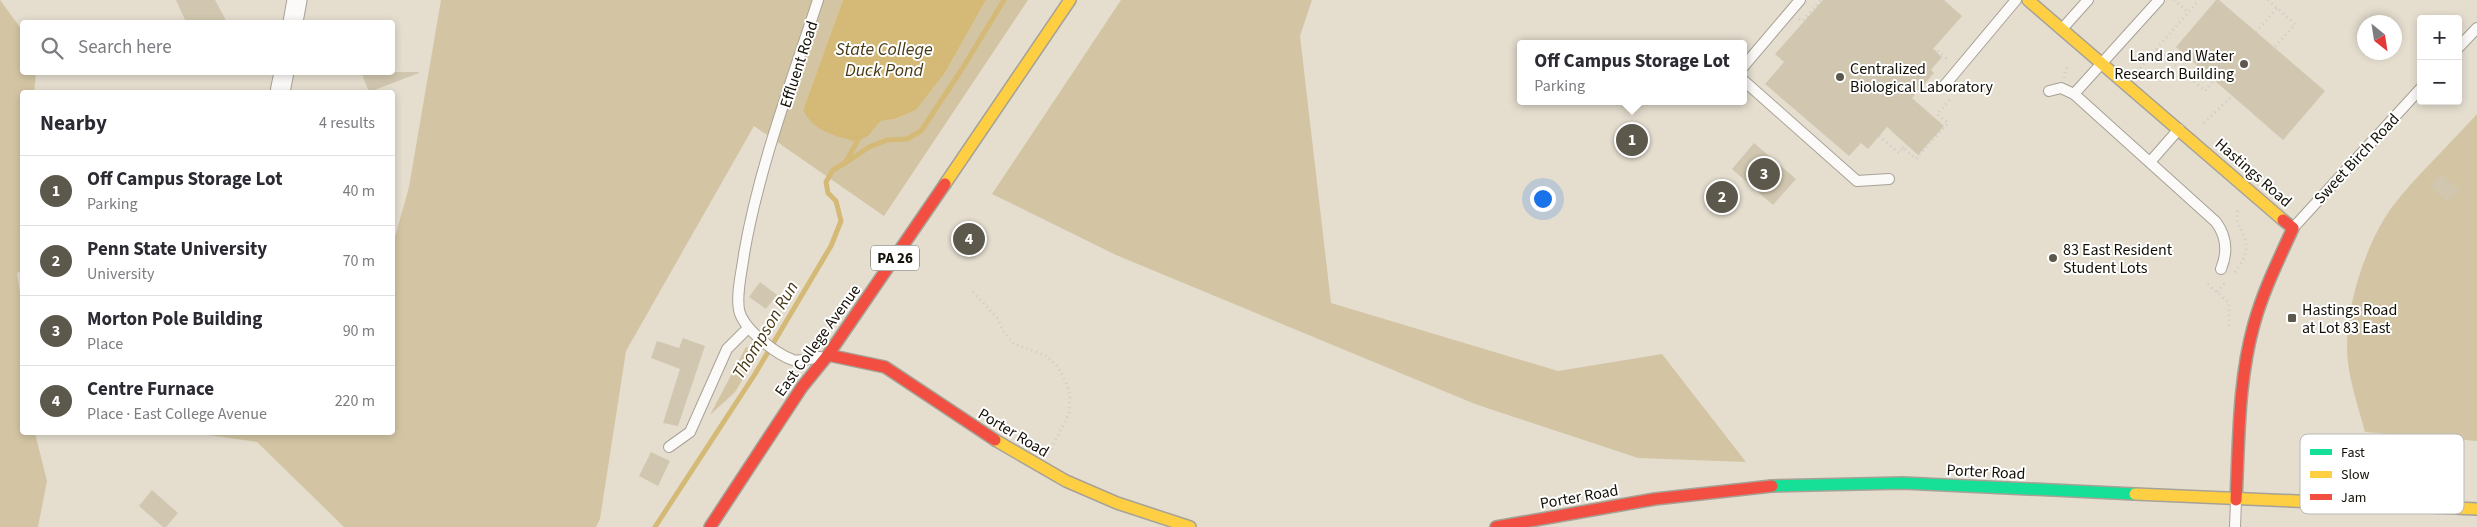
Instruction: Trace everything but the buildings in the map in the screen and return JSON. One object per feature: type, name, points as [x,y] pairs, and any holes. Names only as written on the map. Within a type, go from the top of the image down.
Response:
[{"type":"street","points":[[293,20],[297,0]]},
{"type":"street","name":"East College Avenue","points":[[710,527],[802,387],[828,355],[1070,0]]},
{"type":"street","name":"Hastings Road","points":[[2028,0],[2293,228],[2272,276],[2250,338],[2242,384],[2236,500]]},
{"type":"street","points":[[280,90],[283,75]]},
{"type":"street","name":"Porter Road","points":[[828,355],[885,367],[971,426],[1041,467],[1117,503],[1190,527]]},
{"type":"street","name":"Porter Road","points":[[1496,527],[1696,494],[1751,487],[1836,483],[1903,483],[2300,502]]},
{"type":"street","name":"Porter Road","points":[[2464,509],[2477,509]]},
{"type":"lane","name":"Effluent Road","points":[[748,328],[740,312],[738,292],[750,219],[818,0]]},
{"type":"lane","points":[[1747,62],[1800,0]]},
{"type":"lane","points":[[1944,86],[2016,0]]},
{"type":"lane","points":[[2062,30],[2088,0]]},
{"type":"lane","points":[[2074,94],[2159,0]]},
{"type":"lane","points":[[2462,44],[2477,28]]},
{"type":"lane","points":[[1747,84],[1857,181],[1888,179]]},
{"type":"lane","points":[[2049,91],[2061,88],[2074,94],[2216,222],[2223,232],[2226,258],[2220,269]]},
{"type":"lane","name":"Sweet Birch Road","points":[[2293,228],[2417,92]]},
{"type":"lane","points":[[2150,162],[2180,129]]},
{"type":"lane","points":[[669,447],[690,432],[727,350],[748,328],[762,340],[795,360],[828,355]]},
{"type":"lane","name":"Hastings Road","points":[[2235,527],[2236,500]]},
{"type":"path","points":[[2174,0],[2188,12]]},
{"type":"path","points":[[2126,84],[2199,0]]},
{"type":"path","points":[[2268,0],[2295,24],[2274,48]]},
{"type":"path","points":[[2256,32],[2277,8]]},
{"type":"path","points":[[1935,51],[1936,49],[1958,68]]},
{"type":"path","points":[[2156,49],[2204,91],[2214,80]]},
{"type":"path","points":[[1934,118],[1954,95],[1944,86]]},
{"type":"path","points":[[2202,127],[2232,96]]},
{"type":"path","points":[[1903,148],[1916,159],[1948,123],[1937,114]]},
{"type":"path","points":[[1879,136],[1899,154],[1907,145]]},
{"type":"path","points":[[2208,284],[2229,303],[2229,331]]},
{"type":"path","points":[[973,292],[997,318],[1004,332],[1014,344],[1047,356],[1058,367],[1066,382],[1070,395],[1069,414],[1041,467]]},
{"type":"shaded area","points":[[0,0],[20,27],[20,75],[36,75],[34,90],[20,90],[20,272],[17,273],[20,293],[20,435],[36,435],[47,481],[38,527],[0,527]]},
{"type":"shaded area","points":[[441,0],[843,0],[803,110],[869,135],[881,121],[895,119],[916,110],[945,73],[986,0],[1028,0],[884,216],[754,126],[626,351],[600,519],[596,527],[344,527],[257,442],[207,435],[395,435],[395,237],[409,187]]},
{"type":"shaded area","points":[[1121,0],[1312,0],[1300,36],[1331,303],[1558,371],[1662,354],[1746,462],[1638,458],[1475,404],[1116,255],[992,194]]},
{"type":"shaded area","points":[[2477,114],[2477,441],[2464,440],[2464,434],[2365,432],[2351,380],[2347,358],[2350,312],[2366,256],[2392,207]]},
{"type":"shaded area","points":[[746,347],[759,350],[747,363],[746,374],[735,392],[710,415]]},
{"type":"water","name":"State College Duck Pond","points":[[843,0],[986,0],[945,73],[916,110],[895,119],[881,121],[869,135],[857,142],[833,135],[819,128],[803,110]]},
{"type":"waterway","points":[[847,162],[869,147],[887,140],[907,139],[921,131],[1004,0]]},
{"type":"waterway","name":"Thompson Run","points":[[655,527],[755,374],[831,246],[841,221],[836,201],[828,193],[826,182],[833,170],[845,163],[857,142]]},
{"type":"traffic: fast","points":[[1772,486],[1903,483],[2135,494]]},
{"type":"traffic: slow","points":[[945,184],[1070,0]]},
{"type":"traffic: slow","points":[[2028,0],[2283,220]]},
{"type":"traffic: slow","points":[[995,440],[1066,481],[1117,503],[1190,527]]},
{"type":"traffic: slow","points":[[2135,494],[2300,501]]},
{"type":"traffic: slow","points":[[2464,508],[2477,509]]},
{"type":"traffic: jam","points":[[710,527],[802,387],[828,355],[945,184]]},
{"type":"traffic: jam","points":[[2236,500],[2240,411],[2245,367],[2254,324],[2262,299],[2293,228],[2283,220]]},
{"type":"traffic: jam","points":[[828,355],[885,367],[995,440]]},
{"type":"traffic: jam","points":[[1496,527],[1655,499],[1772,486]]},
{"type":"place","name":"Land and Water Research Building","points":[[2244,64]]},
{"type":"place","name":"Centralized Biological Laboratory","points":[[1840,77]]},
{"type":"place","name":"Off Campus Storage Lot","points":[[1632,140]]},
{"type":"place","name":"Morton Pole Building","points":[[1764,174]]},
{"type":"place","name":"Penn State University","points":[[1722,197]]},
{"type":"place","name":"Centre Furnace","points":[[969,239]]},
{"type":"place","name":"83 East Resident Student Lots","points":[[2053,258]]},
{"type":"place","name":"Hastings Road at Lot 83 East","points":[[2292,318]]}]
